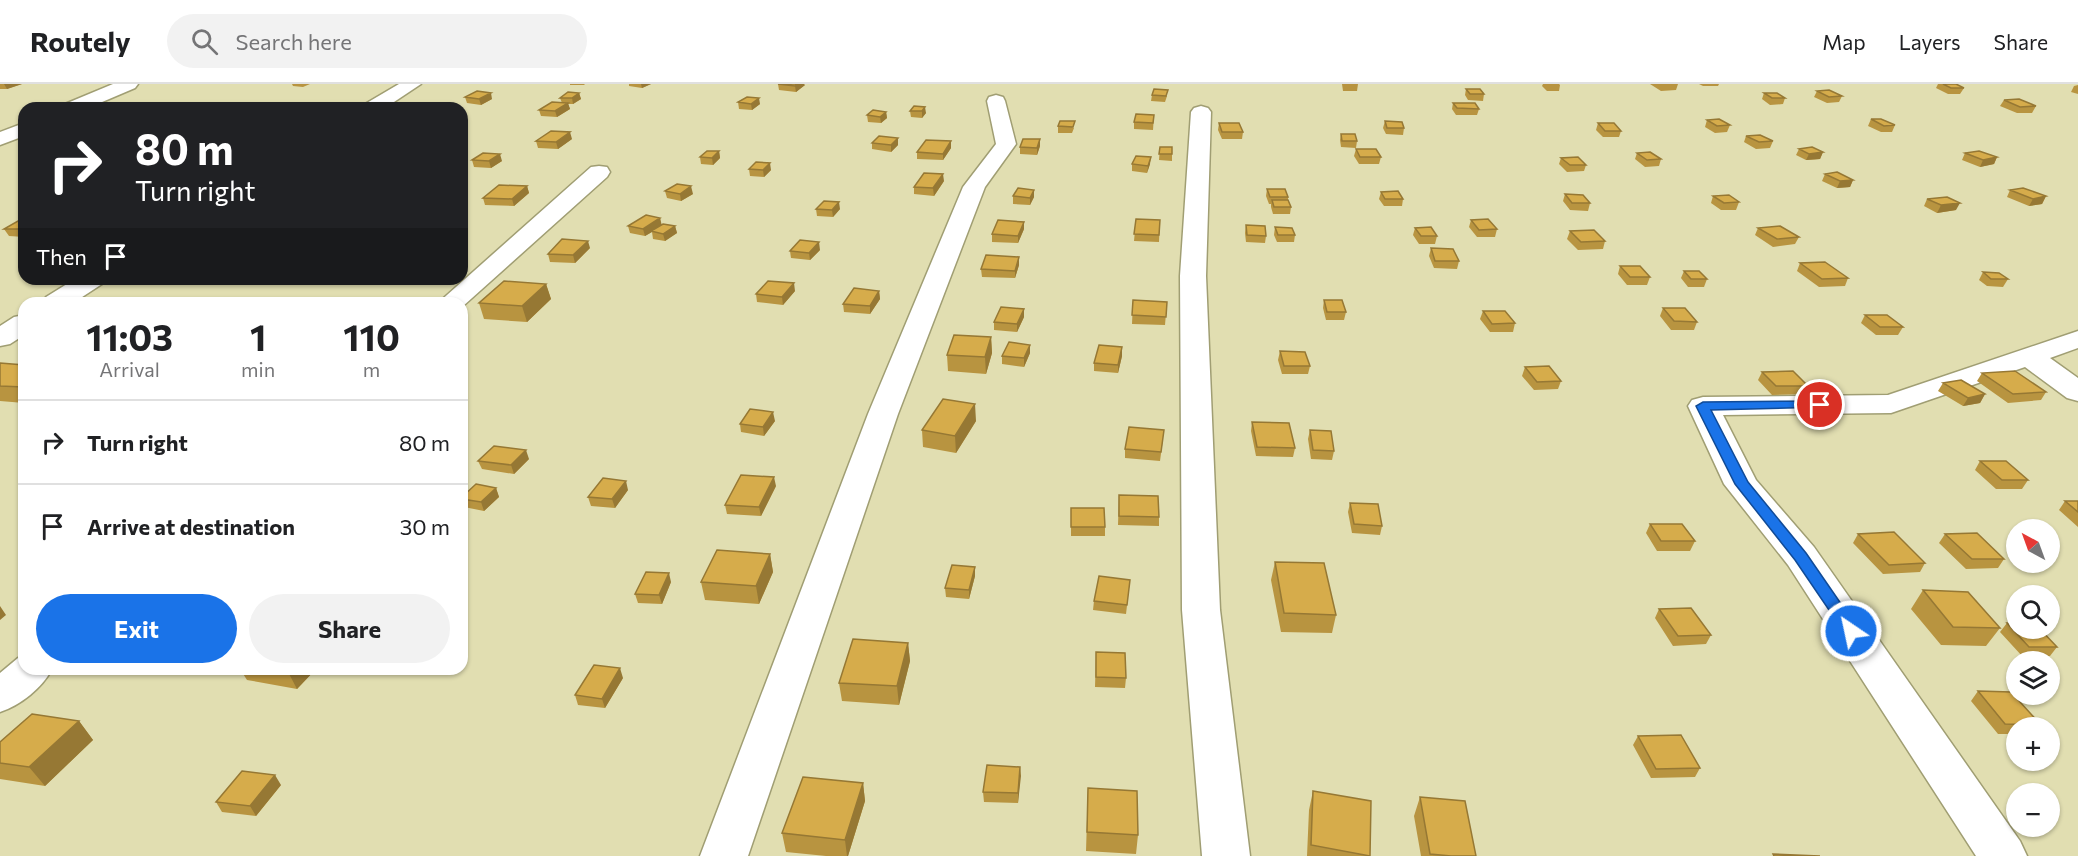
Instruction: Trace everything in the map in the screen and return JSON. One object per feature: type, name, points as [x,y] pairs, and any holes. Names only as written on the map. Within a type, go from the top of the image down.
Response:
[{"type":"street","points":[[86,102],[129,84]]},
{"type":"street","points":[[382,102],[412,84]]},
{"type":"street","points":[[724,856],[883,414],[975,188],[1006,144],[996,101]]},
{"type":"street","points":[[1201,112],[1193,276],[1201,610],[1226,856]]},
{"type":"street","points":[[0,139],[18,132]]},
{"type":"street","points":[[458,297],[599,172]]},
{"type":"street","points":[[64,297],[84,285]]},
{"type":"street","points":[[0,338],[18,327]]},
{"type":"street","points":[[2003,856],[1801,556],[1742,484],[1703,406],[1891,404],[2078,339]]},
{"type":"street","points":[[2028,356],[2078,392]]},
{"type":"street","points":[[0,696],[25,675]]},
{"type":"building","points":[[1943,84],[1956,84],[1964,88],[1951,88]]},
{"type":"building","points":[[1154,89],[1168,90],[1166,96],[1152,95]]},
{"type":"building","points":[[1466,89],[1480,89],[1484,94],[1470,94]]},
{"type":"building","points":[[1829,90],[1842,96],[1829,97],[1817,91]]},
{"type":"building","points":[[477,91],[491,93],[479,99],[465,97]]},
{"type":"building","points":[[568,92],[579,93],[572,98],[560,98]]},
{"type":"building","points":[[1764,93],[1777,93],[1785,98],[1772,98]]},
{"type":"building","points":[[747,97],[759,98],[751,104],[738,102]]},
{"type":"building","points":[[2019,99],[2036,106],[2020,107],[2004,100]]},
{"type":"building","points":[[552,102],[568,103],[555,111],[539,110]]},
{"type":"building","points":[[1453,103],[1475,103],[1479,109],[1457,108]]},
{"type":"building","points":[[914,106],[925,107],[922,111],[910,111]]},
{"type":"building","points":[[873,110],[886,112],[880,117],[867,115]]},
{"type":"building","points":[[1136,114],[1154,115],[1153,123],[1134,122]]},
{"type":"building","points":[[1719,119],[1730,125],[1717,126],[1707,120]]},
{"type":"building","points":[[1871,119],[1881,119],[1895,125],[1884,126]]},
{"type":"building","points":[[1060,121],[1075,121],[1073,127],[1058,126]]},
{"type":"building","points":[[1385,121],[1402,122],[1404,128],[1387,128]]},
{"type":"building","points":[[1219,123],[1239,123],[1243,132],[1222,132]]},
{"type":"building","points":[[1598,123],[1614,123],[1621,131],[1605,131]]},
{"type":"building","points":[[551,131],[570,132],[556,142],[536,141]]},
{"type":"building","points":[[1341,134],[1355,134],[1357,141],[1342,141]]},
{"type":"building","points":[[1760,135],[1773,141],[1759,142],[1746,136]]},
{"type":"building","points":[[879,136],[898,138],[891,145],[872,143]]},
{"type":"building","points":[[1023,139],[1040,139],[1037,148],[1020,147]]},
{"type":"building","points":[[926,140],[951,141],[943,154],[917,152]]},
{"type":"building","points":[[1160,147],[1172,147],[1172,154],[1159,154]]},
{"type":"building","points":[[1812,147],[1823,152],[1809,154],[1799,149]]},
{"type":"building","points":[[1356,149],[1376,149],[1381,157],[1360,157]]},
{"type":"building","points":[[707,151],[719,151],[712,158],[700,157]]},
{"type":"building","points":[[1979,151],[1997,157],[1983,160],[1965,153]]},
{"type":"building","points":[[1650,152],[1661,159],[1647,160],[1637,153]]},
{"type":"building","points":[[483,153],[500,154],[489,161],[472,160]]},
{"type":"building","points":[[1136,156],[1151,157],[1148,166],[1132,164]]},
{"type":"building","points":[[1578,157],[1586,165],[1570,165],[1561,158]]},
{"type":"building","points":[[756,162],[770,163],[763,170],[749,169]]},
{"type":"building","points":[[1837,172],[1853,180],[1840,181],[1825,174]]},
{"type":"building","points":[[924,173],[943,174],[933,188],[914,187]]},
{"type":"building","points":[[677,184],[691,186],[680,194],[665,191]]},
{"type":"building","points":[[499,185],[527,186],[512,199],[483,198]]},
{"type":"building","points":[[1018,188],[1034,190],[1030,198],[1013,196]]},
{"type":"building","points":[[2023,188],[2046,196],[2033,199],[2010,190]]},
{"type":"building","points":[[1267,189],[1285,189],[1288,197],[1270,197]]},
{"type":"building","points":[[1398,191],[1403,199],[1385,199],[1381,192]]},
{"type":"building","points":[[1565,194],[1583,195],[1590,203],[1572,203]]},
{"type":"building","points":[[1729,195],[1739,202],[1724,203],[1713,196]]},
{"type":"building","points":[[1947,197],[1960,203],[1941,205],[1927,199]]},
{"type":"building","points":[[1272,200],[1288,200],[1291,207],[1274,207]]},
{"type":"building","points":[[824,201],[839,202],[832,210],[816,209]]},
{"type":"building","points":[[646,215],[660,218],[643,229],[628,226]]},
{"type":"building","points":[[1136,219],[1160,220],[1159,235],[1134,234]]},
{"type":"building","points":[[1488,219],[1497,229],[1479,230],[1471,220]]},
{"type":"building","points":[[998,220],[1024,222],[1018,236],[992,234]]},
{"type":"building","points":[[18,221],[18,229],[4,229]]},
{"type":"building","points":[[663,224],[675,226],[663,234],[651,231]]},
{"type":"building","points":[[1246,225],[1265,226],[1266,236],[1247,235]]},
{"type":"building","points":[[1780,226],[1799,237],[1777,239],[1758,228]]},
{"type":"building","points":[[1275,227],[1292,228],[1295,235],[1278,235]]},
{"type":"building","points":[[1431,227],[1437,236],[1421,236],[1415,228]]},
{"type":"building","points":[[1594,230],[1605,241],[1581,242],[1570,231]]},
{"type":"building","points":[[562,239],[588,241],[573,255],[548,254]]},
{"type":"building","points":[[800,240],[819,242],[809,253],[790,251]]},
{"type":"building","points":[[1431,248],[1453,249],[1459,261],[1435,261]]},
{"type":"building","points":[[986,255],[1019,257],[1015,271],[981,269]]},
{"type":"building","points":[[1825,262],[1848,278],[1822,279],[1800,263]]},
{"type":"building","points":[[1620,266],[1640,266],[1650,277],[1630,277]]},
{"type":"building","points":[[1684,271],[1699,271],[1707,279],[1691,279]]},
{"type":"building","points":[[1983,272],[1999,273],[2008,279],[1991,279]]},
{"type":"building","points":[[504,281],[546,284],[522,306],[479,303]]},
{"type":"building","points":[[768,281],[794,283],[782,297],[756,294]]},
{"type":"building","points":[[854,288],[879,291],[870,306],[843,304]]},
{"type":"building","points":[[1133,300],[1167,302],[1166,317],[1132,315]]},
{"type":"building","points":[[1324,300],[1342,300],[1346,312],[1327,312]]},
{"type":"building","points":[[1001,307],[1024,309],[1017,324],[994,322]]},
{"type":"building","points":[[1663,308],[1685,308],[1697,322],[1674,321]]},
{"type":"building","points":[[1483,311],[1505,311],[1515,323],[1492,324]]},
{"type":"building","points":[[1865,315],[1887,315],[1903,327],[1880,327]]},
{"type":"building","points":[[954,335],[991,337],[985,357],[947,355]]},
{"type":"building","points":[[1009,342],[1030,345],[1024,358],[1002,356]]},
{"type":"building","points":[[1099,345],[1122,347],[1118,365],[1094,363]]},
{"type":"building","points":[[1280,351],[1305,352],[1310,366],[1284,366]]},
{"type":"building","points":[[0,363],[18,364],[18,387],[0,386]]},
{"type":"building","points":[[1549,366],[1561,381],[1537,382],[1525,367]]},
{"type":"building","points":[[1793,371],[1808,386],[1776,386],[1762,372]]},
{"type":"building","points":[[2015,371],[2046,392],[2013,394],[1982,373]]},
{"type":"building","points":[[1961,380],[1985,394],[1968,398],[1943,383]]},
{"type":"building","points":[[943,399],[975,404],[955,436],[922,430]]},
{"type":"building","points":[[750,409],[773,412],[763,427],[740,424]]},
{"type":"building","points":[[1252,422],[1289,423],[1295,448],[1257,447]]},
{"type":"building","points":[[1129,427],[1164,430],[1161,452],[1125,449]]},
{"type":"building","points":[[1310,430],[1331,431],[1334,451],[1313,450]]},
{"type":"building","points":[[494,446],[526,450],[511,465],[478,461]]},
{"type":"building","points":[[1980,461],[2006,461],[2028,480],[2002,480]]},
{"type":"building","points":[[741,475],[774,477],[759,507],[725,505]]},
{"type":"building","points":[[603,478],[626,481],[612,499],[588,497]]},
{"type":"building","points":[[476,484],[496,488],[481,502],[468,500],[468,491]]},
{"type":"building","points":[[1119,495],[1158,496],[1159,517],[1119,516]]},
{"type":"building","points":[[2065,501],[2078,501],[2078,512]]},
{"type":"building","points":[[1350,503],[1378,504],[1382,526],[1354,524]]},
{"type":"building","points":[[1071,508],[1104,508],[1105,527],[1071,527]]},
{"type":"building","points":[[1650,524],[1682,524],[1695,541],[1661,541]]},
{"type":"building","points":[[1894,532],[1925,563],[1889,565],[1858,534]]},
{"type":"building","points":[[1977,533],[2004,559],[1972,559],[1945,534]]},
{"type":"building","points":[[717,550],[770,554],[756,586],[701,582]]},
{"type":"building","points":[[1275,562],[1324,563],[1336,615],[1284,613]]},
{"type":"building","points":[[952,565],[975,567],[969,590],[945,588]]},
{"type":"building","points":[[646,572],[669,573],[659,595],[635,594]]},
{"type":"building","points":[[1099,576],[1130,580],[1127,605],[1094,601]]},
{"type":"building","points":[[1923,590],[1968,592],[2000,628],[1953,627]]},
{"type":"building","points":[[1691,608],[1711,635],[1678,636],[1659,609]]},
{"type":"building","points":[[853,639],[908,643],[897,686],[839,683]]},
{"type":"building","points":[[2022,639],[2049,639],[2057,647],[2029,647]]},
{"type":"building","points":[[1096,652],[1125,653],[1126,678],[1096,677]]},
{"type":"building","points":[[594,665],[620,668],[602,699],[575,695]]},
{"type":"building","points":[[1978,691],[2006,692],[2006,705],[2023,705],[2034,717],[2006,717],[2005,724]]},
{"type":"building","points":[[32,714],[79,721],[29,767],[0,763],[0,742]]},
{"type":"building","points":[[1681,735],[1700,768],[1656,769],[1638,736]]},
{"type":"building","points":[[987,765],[1020,767],[1018,793],[983,792]]},
{"type":"building","points":[[242,771],[275,775],[250,806],[216,802]]},
{"type":"building","points":[[803,777],[863,783],[845,840],[782,833]]},
{"type":"building","points":[[1088,788],[1137,791],[1138,835],[1087,832]]},
{"type":"building","points":[[1313,791],[1371,801],[1370,856],[1311,845]]},
{"type":"building","points":[[1420,797],[1465,801],[1476,856],[1430,854]]},
{"type":"building","points":[[1773,854],[1820,856],[1774,856]]},
{"type":"route","points":[[1820,405],[1703,406],[1742,484],[1801,556],[1851,631]]}]
